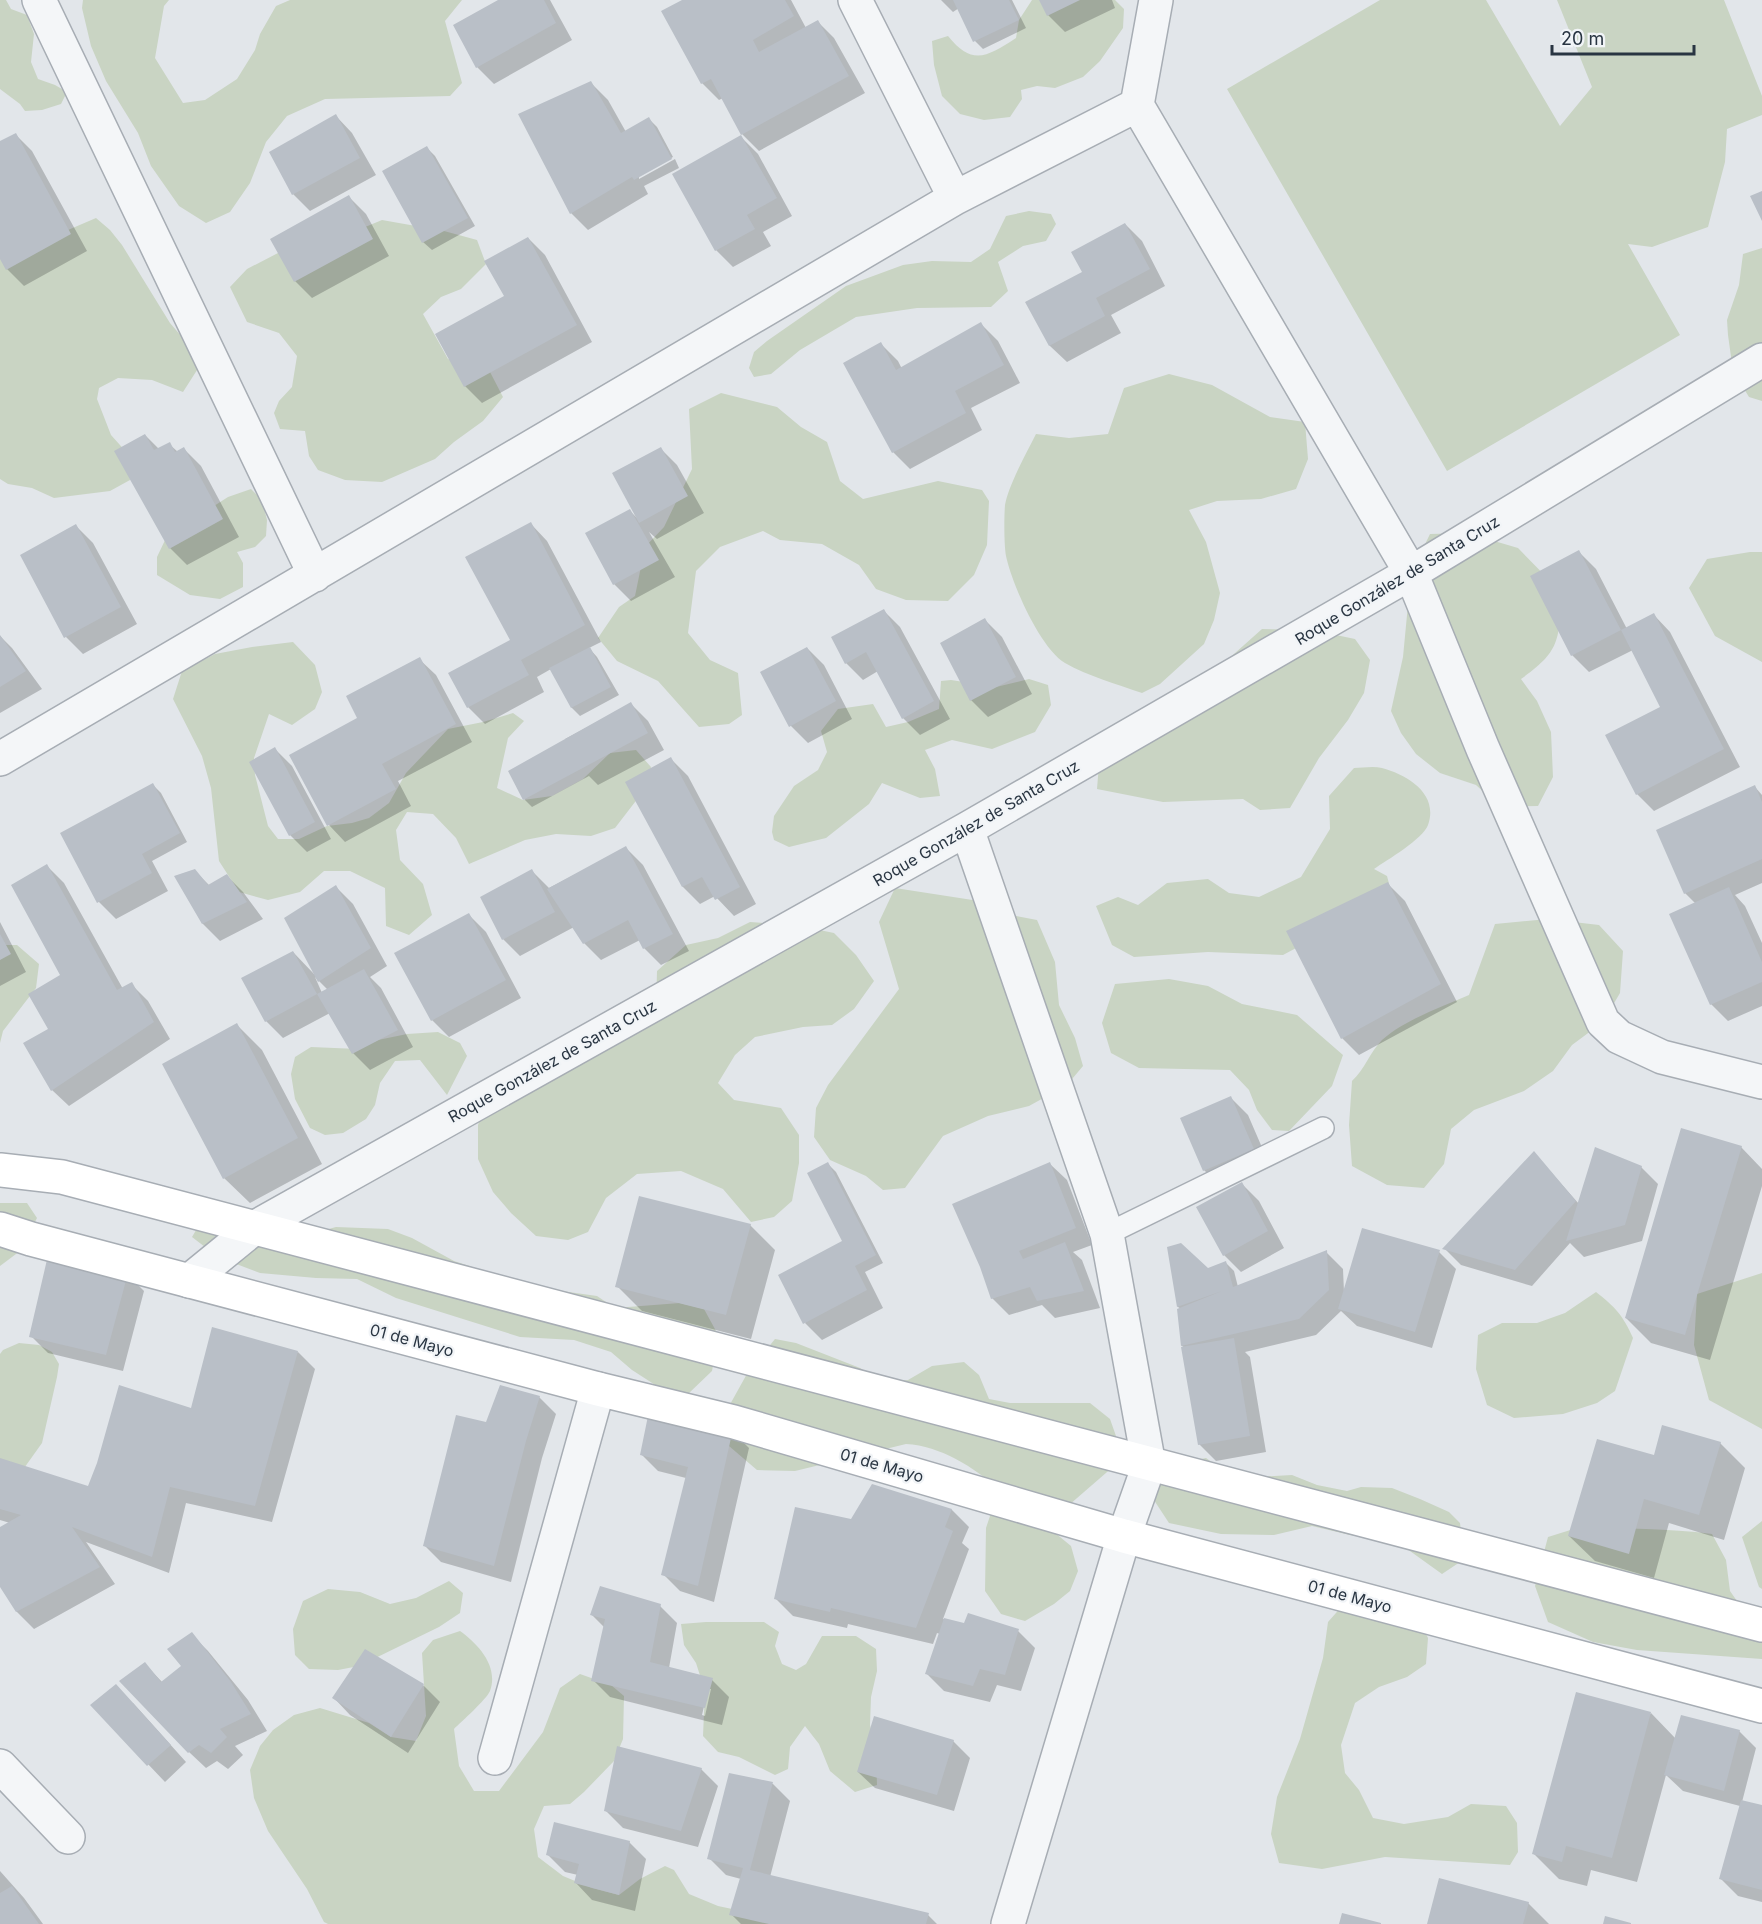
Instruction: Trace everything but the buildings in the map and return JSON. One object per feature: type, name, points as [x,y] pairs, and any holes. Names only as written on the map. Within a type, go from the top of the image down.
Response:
[{"type":"street","points":[[39,0],[315,575]]},
{"type":"street","points":[[855,0],[955,198]]},
{"type":"street","points":[[1156,0],[1137,105],[1411,573],[1483,748],[1603,1022],[1619,1037],[1662,1057],[1762,1082]]},
{"type":"street","points":[[0,759],[955,198],[1137,105]]},
{"type":"street","name":"Roque González de Santa Cruz","points":[[189,1281],[254,1228],[967,829],[1411,573],[1762,360]]},
{"type":"street","points":[[967,829],[1107,1234],[1149,1465],[1124,1536],[1008,1924]]},
{"type":"street","points":[[0,1170],[62,1177],[1762,1625]]},
{"type":"street","name":"01 de Mayo","points":[[0,1229],[598,1389],[734,1422],[1124,1536],[1762,1706]]},
{"type":"street","points":[[495,1758],[598,1389]]},
{"type":"street","points":[[0,1766],[68,1837]]},
{"type":"lane","points":[[1107,1234],[1323,1128]]},
{"type":"green space","points":[[0,0],[6,0],[11,9],[27,15],[34,34],[31,62],[38,79],[67,92],[61,104],[42,110],[25,111],[20,104],[0,89]]},
{"type":"green space","points":[[83,0],[169,0],[164,6],[155,58],[183,103],[205,100],[237,79],[255,50],[260,34],[276,6],[290,0],[462,0],[445,21],[462,83],[450,96],[325,99],[287,116],[266,142],[250,183],[230,212],[206,223],[179,206],[151,166],[138,133],[106,81],[91,46],[82,8]]},
{"type":"green space","points":[[1032,0],[1115,0],[1124,9],[1123,28],[1100,61],[1083,77],[1055,88],[1037,86],[1021,90],[1022,99],[1010,117],[984,120],[960,114],[942,96],[934,65],[932,41],[948,36],[965,52],[972,55],[988,54],[1016,38],[1019,20]]},
{"type":"green space","points":[[1380,0],[1486,0],[1560,126],[1592,87],[1557,0],[1724,0],[1762,96],[1762,115],[1727,129],[1725,162],[1708,227],[1652,247],[1628,244],[1680,335],[1447,471],[1227,89]]},
{"type":"green space","points":[[1029,211],[1051,214],[1056,224],[1046,241],[1023,246],[998,262],[1008,291],[991,307],[917,308],[856,317],[800,350],[771,374],[754,377],[749,368],[754,352],[846,286],[903,265],[932,261],[971,262],[990,249],[1006,216]]},
{"type":"green space","points":[[96,218],[122,245],[170,323],[188,344],[199,367],[183,392],[152,380],[118,378],[99,388],[97,399],[111,435],[128,454],[130,480],[110,491],[54,498],[32,488],[8,484],[0,479],[0,247],[68,230]]},
{"type":"green space","points":[[382,220],[444,231],[477,240],[486,264],[461,289],[441,297],[423,314],[448,359],[490,372],[503,397],[483,421],[435,459],[382,482],[345,480],[318,470],[309,456],[305,431],[280,429],[274,413],[279,401],[292,387],[297,356],[279,333],[247,322],[230,287],[247,269],[278,253],[346,235]]},
{"type":"green space","points":[[1762,248],[1762,401],[1749,397],[1733,371],[1727,320],[1739,285],[1743,254]]},
{"type":"green space","points":[[1169,374],[1212,385],[1270,417],[1305,422],[1308,459],[1296,489],[1261,499],[1217,501],[1189,510],[1206,542],[1220,593],[1214,620],[1204,644],[1160,684],[1142,693],[1074,668],[1065,663],[1046,644],[1028,614],[1009,568],[1005,545],[1005,505],[1014,479],[1036,434],[1069,438],[1108,434],[1124,388]]},
{"type":"green space","points":[[721,393],[777,407],[801,427],[827,442],[840,481],[863,499],[938,481],[982,490],[989,501],[987,545],[974,575],[948,601],[906,600],[876,589],[859,565],[822,544],[780,540],[763,531],[720,547],[696,571],[688,633],[710,660],[738,673],[742,715],[729,724],[699,727],[658,681],[617,661],[598,638],[619,607],[635,596],[645,547],[664,527],[692,469],[689,409]]},
{"type":"green space","points":[[251,489],[262,500],[267,520],[266,536],[255,547],[237,552],[243,563],[243,587],[220,599],[190,595],[157,575],[157,557],[167,536],[228,497]]},
{"type":"green space","points":[[1467,533],[1518,548],[1562,593],[1560,622],[1555,643],[1544,660],[1521,679],[1537,701],[1551,732],[1553,777],[1538,806],[1500,807],[1476,785],[1440,773],[1416,754],[1401,733],[1391,711],[1403,657],[1411,573],[1430,534]]},
{"type":"green space","points":[[1762,552],[1762,662],[1715,636],[1689,588],[1707,559]]},
{"type":"green space","points":[[1262,629],[1312,630],[1355,639],[1370,660],[1364,693],[1348,720],[1319,758],[1290,808],[1260,810],[1243,799],[1163,802],[1097,789],[1100,752],[1216,670]]},
{"type":"green space","points":[[293,642],[315,665],[322,692],[315,709],[292,725],[269,714],[254,758],[255,775],[268,826],[278,839],[299,839],[327,826],[369,818],[389,803],[406,773],[448,729],[513,713],[524,721],[508,738],[497,788],[523,800],[552,796],[583,779],[610,753],[636,750],[651,767],[645,789],[615,828],[591,836],[556,834],[525,840],[469,864],[456,838],[433,814],[407,812],[396,830],[400,860],[423,884],[432,915],[409,935],[386,926],[385,888],[350,871],[324,871],[300,892],[268,900],[239,892],[219,861],[211,788],[202,756],[173,699],[182,671],[215,654]]},
{"type":"green space","points":[[1029,679],[1048,685],[1051,705],[1035,732],[992,749],[952,740],[925,750],[935,769],[940,796],[920,798],[882,783],[869,804],[826,838],[789,847],[774,840],[772,832],[774,816],[794,786],[818,770],[827,752],[821,731],[838,709],[873,704],[886,727],[908,722],[939,709],[941,681],[951,680],[996,687]]},
{"type":"green space","points":[[1379,767],[1392,771],[1419,788],[1429,804],[1430,814],[1425,831],[1404,849],[1374,869],[1387,876],[1393,899],[1283,955],[1208,952],[1134,957],[1112,945],[1096,906],[1118,897],[1138,905],[1167,883],[1208,879],[1229,893],[1259,897],[1301,877],[1330,829],[1329,796],[1354,768]]},
{"type":"green space","points":[[895,888],[979,901],[996,912],[1037,920],[1055,962],[1059,1005],[1075,1038],[1083,1066],[1067,1085],[1029,1106],[988,1116],[943,1136],[905,1188],[883,1190],[866,1176],[830,1160],[814,1137],[816,1108],[828,1085],[899,989],[879,922]]},
{"type":"green space","points":[[1548,919],[1599,925],[1623,951],[1620,993],[1603,1022],[1572,1045],[1553,1071],[1524,1091],[1474,1110],[1451,1129],[1444,1164],[1424,1188],[1387,1185],[1352,1166],[1349,1125],[1352,1081],[1378,1045],[1391,1033],[1412,1020],[1469,995],[1495,924]]},
{"type":"green space","points":[[750,922],[795,925],[834,933],[856,955],[874,981],[854,1009],[832,1025],[803,1027],[755,1037],[735,1055],[718,1083],[734,1100],[781,1108],[799,1135],[799,1163],[792,1201],[774,1217],[751,1222],[723,1189],[681,1171],[637,1174],[606,1198],[588,1232],[568,1240],[536,1236],[511,1213],[493,1192],[478,1159],[478,1125],[488,1097],[656,1010],[657,971],[686,945],[718,938]]},
{"type":"green space","points":[[0,945],[17,945],[39,964],[36,988],[3,1031],[0,1043]]},
{"type":"green space","points":[[1169,979],[1208,986],[1242,1004],[1297,1015],[1343,1055],[1332,1086],[1289,1131],[1272,1130],[1257,1110],[1249,1090],[1230,1070],[1139,1068],[1111,1053],[1102,1023],[1115,984]]},
{"type":"green space","points":[[438,1032],[460,1043],[467,1056],[447,1095],[420,1060],[395,1061],[380,1083],[375,1105],[366,1119],[343,1133],[325,1135],[310,1128],[295,1099],[291,1074],[295,1057],[311,1047],[358,1049],[378,1040],[407,1034]]},
{"type":"green space","points":[[0,1203],[27,1203],[37,1218],[20,1251],[0,1266]]},
{"type":"green space","points":[[205,1215],[301,1224],[325,1230],[336,1227],[388,1229],[412,1238],[454,1261],[533,1287],[597,1296],[615,1308],[680,1303],[704,1309],[716,1331],[716,1350],[712,1371],[688,1394],[663,1390],[632,1370],[611,1352],[574,1340],[520,1337],[396,1298],[357,1279],[260,1273],[218,1257],[192,1237]]},
{"type":"green space","points":[[1762,1273],[1762,1429],[1709,1400],[1694,1345],[1697,1294]]},
{"type":"green space","points":[[1596,1292],[1618,1312],[1633,1338],[1615,1391],[1597,1403],[1563,1414],[1514,1418],[1487,1405],[1476,1369],[1478,1335],[1502,1323],[1537,1323],[1565,1313]]},
{"type":"green space","points":[[775,1339],[796,1343],[860,1368],[882,1382],[908,1380],[932,1366],[964,1362],[979,1375],[989,1399],[1010,1403],[1090,1403],[1110,1419],[1116,1436],[1114,1466],[1069,1505],[1054,1532],[1071,1546],[1078,1571],[1070,1591],[1054,1604],[1025,1621],[1001,1614],[985,1591],[986,1528],[999,1489],[978,1473],[944,1453],[906,1444],[795,1471],[757,1470],[729,1446],[728,1408],[748,1372]]},
{"type":"green space","points":[[19,1343],[39,1345],[52,1352],[59,1364],[42,1443],[22,1471],[0,1486],[0,1354],[3,1350]]},
{"type":"green space","points":[[1206,1458],[1234,1478],[1292,1475],[1317,1485],[1347,1491],[1361,1487],[1392,1488],[1420,1499],[1449,1512],[1460,1523],[1463,1547],[1460,1562],[1442,1574],[1396,1541],[1350,1535],[1312,1526],[1274,1535],[1221,1534],[1169,1523],[1148,1491],[1161,1467]]},
{"type":"green space","points":[[1762,1521],[1762,1589],[1759,1587],[1742,1537]]},
{"type":"green space","points":[[1580,1527],[1712,1534],[1726,1560],[1730,1591],[1753,1624],[1762,1626],[1762,1659],[1637,1650],[1593,1642],[1548,1622],[1535,1586],[1548,1537]]},
{"type":"green space","points":[[449,1581],[463,1593],[460,1613],[439,1627],[359,1666],[338,1670],[309,1669],[295,1655],[293,1629],[303,1601],[328,1589],[360,1592],[390,1604],[416,1598]]},
{"type":"green space","points":[[1351,1596],[1424,1630],[1428,1638],[1426,1664],[1407,1677],[1379,1687],[1355,1703],[1341,1745],[1345,1773],[1359,1790],[1373,1818],[1404,1824],[1448,1817],[1471,1804],[1506,1806],[1517,1823],[1518,1852],[1510,1865],[1385,1857],[1322,1869],[1279,1863],[1271,1834],[1277,1797],[1300,1739],[1323,1658],[1328,1622]]},
{"type":"green space","points":[[764,1622],[779,1632],[775,1646],[782,1664],[796,1670],[806,1664],[822,1636],[856,1636],[876,1649],[877,1671],[871,1697],[870,1725],[876,1753],[877,1785],[855,1792],[830,1771],[819,1744],[805,1726],[790,1747],[788,1769],[775,1775],[739,1757],[718,1752],[703,1736],[705,1691],[696,1663],[684,1645],[681,1624]]},
{"type":"green space","points":[[460,1631],[480,1649],[492,1673],[488,1695],[454,1729],[459,1766],[474,1791],[499,1791],[543,1732],[560,1688],[580,1674],[611,1685],[624,1696],[623,1739],[614,1761],[570,1804],[544,1806],[534,1829],[538,1857],[563,1876],[592,1888],[619,1895],[640,1879],[665,1866],[674,1870],[689,1894],[718,1906],[789,1921],[793,1924],[328,1924],[324,1922],[307,1889],[268,1831],[254,1798],[250,1770],[260,1746],[273,1730],[294,1715],[320,1708],[369,1723],[391,1737],[416,1741],[426,1716],[422,1653],[433,1640]]}]
